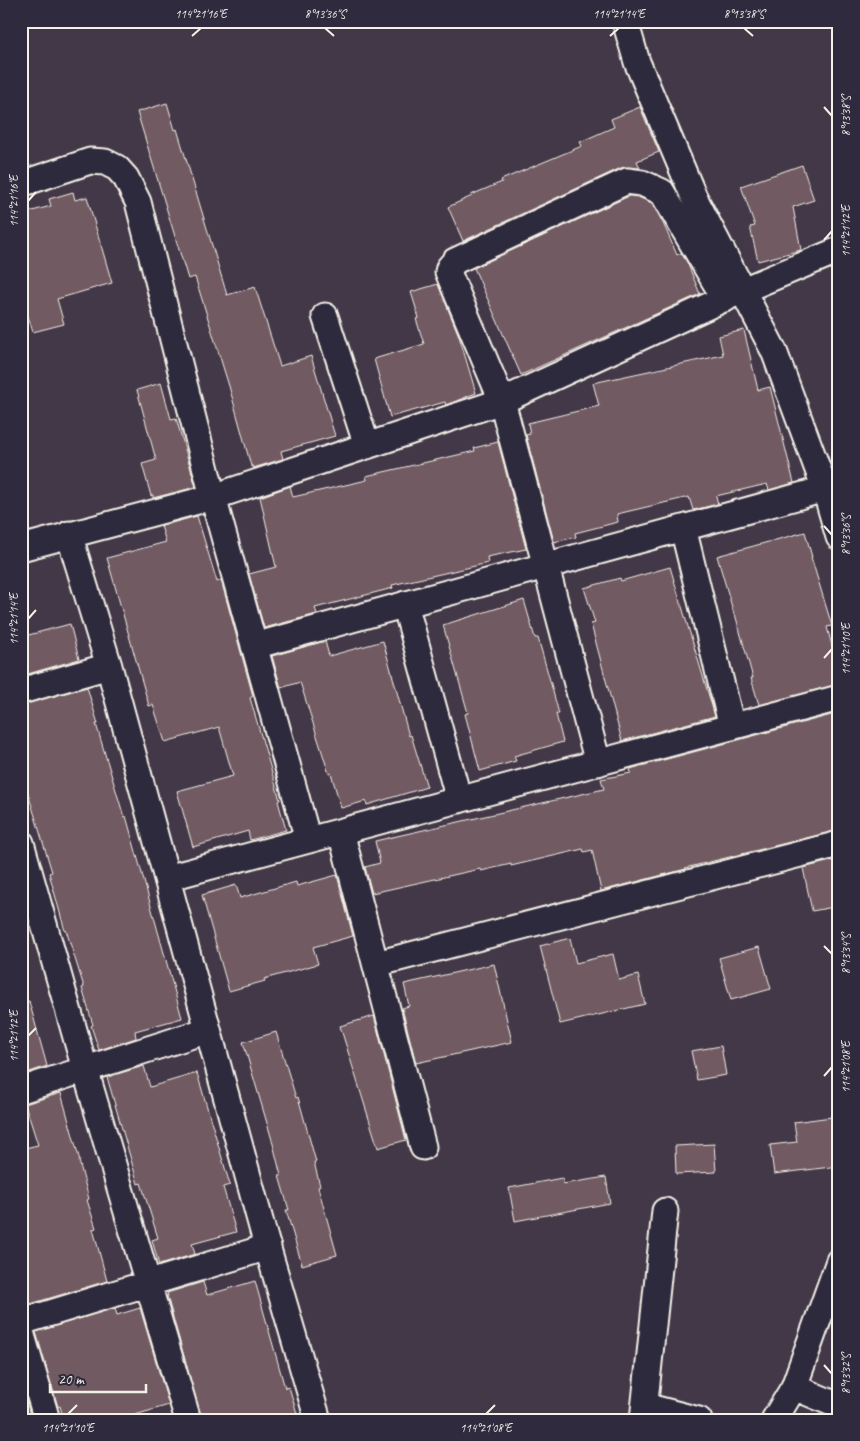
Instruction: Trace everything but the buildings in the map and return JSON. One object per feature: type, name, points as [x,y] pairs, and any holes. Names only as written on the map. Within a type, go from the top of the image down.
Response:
[{"type":"street","points":[[625,21],[637,62],[734,295]]},
{"type":"street","points":[[21,184],[90,161],[105,162],[117,168],[126,178],[138,202],[213,497],[308,840]]},
{"type":"street","points":[[598,763],[502,401],[448,272],[449,268],[456,261],[627,181],[642,183],[662,192],[774,351],[837,522]]},
{"type":"street","points":[[21,548],[213,497],[502,401],[734,295],[839,250]]},
{"type":"street","points":[[325,316],[367,446]]},
{"type":"street","points":[[254,646],[825,489]]},
{"type":"street","points":[[683,528],[732,727]]},
{"type":"street","points":[[69,534],[109,666],[268,1247],[318,1420]]},
{"type":"street","points":[[406,604],[459,800]]},
{"type":"street","points":[[21,691],[109,666]]},
{"type":"street","points":[[167,878],[839,698]]},
{"type":"street","points":[[341,832],[423,1147]]},
{"type":"street","points":[[21,843],[85,1070],[188,1420]]},
{"type":"street","points":[[376,964],[839,844]]},
{"type":"street","points":[[21,1090],[208,1030]]},
{"type":"street","points":[[665,1211],[644,1413],[698,1420]]},
{"type":"street","points":[[21,1322],[268,1247]]},
{"type":"street","points":[[774,1420],[794,1387],[839,1261]]},
{"type":"street","points":[[21,1332],[47,1420]]},
{"type":"street","points":[[794,1387],[839,1406]]}]
